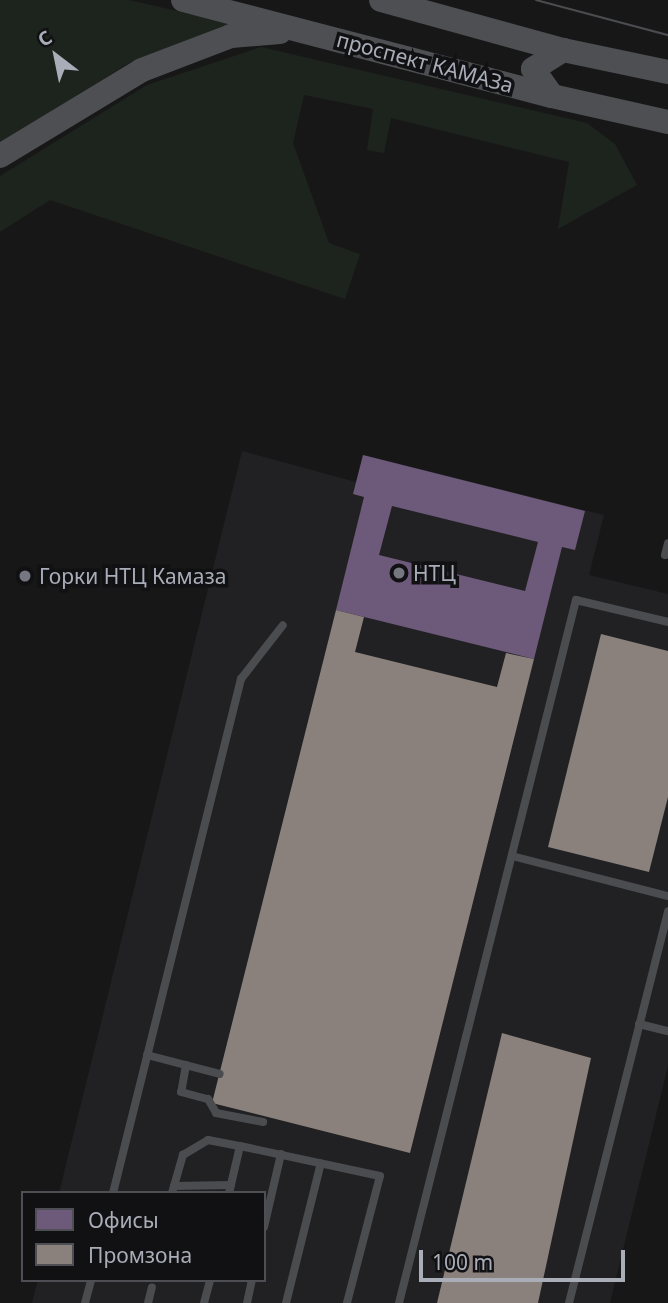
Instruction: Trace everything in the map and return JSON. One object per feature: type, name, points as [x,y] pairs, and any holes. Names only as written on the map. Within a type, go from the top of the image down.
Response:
[{"type":"main road","name":"проспект КАМАЗа","points":[[183,0],[552,96],[668,122]]},
{"type":"main road","points":[[382,0],[563,50],[668,72]]},
{"type":"main road","points":[[0,156],[142,70],[231,36],[277,32],[341,40]]},
{"type":"main road","points":[[552,96],[537,80],[533,69],[563,50]]},
{"type":"lane","points":[[664,555],[668,543]]},
{"type":"lane","points":[[399,1303],[576,600],[668,622]]},
{"type":"lane","points":[[113,1191],[242,679],[283,625]]},
{"type":"lane","points":[[512,856],[668,896]]},
{"type":"lane","points":[[569,1303],[668,911]]},
{"type":"lane","points":[[639,1024],[668,1031]]},
{"type":"lane","points":[[147,1055],[220,1073]]},
{"type":"lane","points":[[186,1065],[181,1092],[208,1099],[216,1113],[263,1122]]},
{"type":"lane","points":[[240,1146],[230,1189],[173,1190],[183,1155],[208,1140],[240,1146],[281,1154],[380,1176],[347,1303]]},
{"type":"lane","points":[[266,1218],[281,1154]]},
{"type":"lane","points":[[286,1303],[321,1163]]},
{"type":"lane","points":[[85,1303],[90,1282]]},
{"type":"lane","points":[[204,1303],[209,1282]]},
{"type":"lane","points":[[247,1303],[252,1282]]},
{"type":"lane","points":[[148,1303],[152,1287]]},
{"type":"shaded area","points":[[0,0],[129,0],[238,25],[129,63],[0,143]]},
{"type":"shaded area","points":[[261,47],[587,123],[615,144],[637,185],[558,229],[569,162],[391,118],[384,153],[367,150],[373,109],[304,95],[293,143],[329,243],[360,254],[345,299],[50,200],[0,232],[0,176],[147,85]]},
{"type":"shaded area","points":[[242,451],[356,482],[363,455],[604,515],[589,575],[668,594],[668,1066],[610,1303],[32,1303],[37,1282],[266,1282],[266,1191],[59,1191]]},
{"type":"building: Офисы","name":"НТЦ","points":[[363,455],[585,511],[575,550],[562,547],[534,659],[336,610],[364,497],[353,494]],"holes":[[[392,506],[538,542],[525,591],[379,555]]]},
{"type":"building: Промзона","points":[[336,610],[364,617],[355,652],[497,687],[506,653],[534,659],[410,1153],[212,1103]]},
{"type":"building: Промзона","points":[[601,634],[668,651],[668,797],[649,872],[548,847]]},
{"type":"building: Промзона","points":[[502,1033],[591,1058],[538,1303],[437,1303]]},
{"type":"tram line","points":[[536,0],[668,35]]},
{"type":"place","name":"НТЦ","points":[[399,573]]},
{"type":"place","name":"Горки НТЦ Камаза","points":[[25,576]]}]
